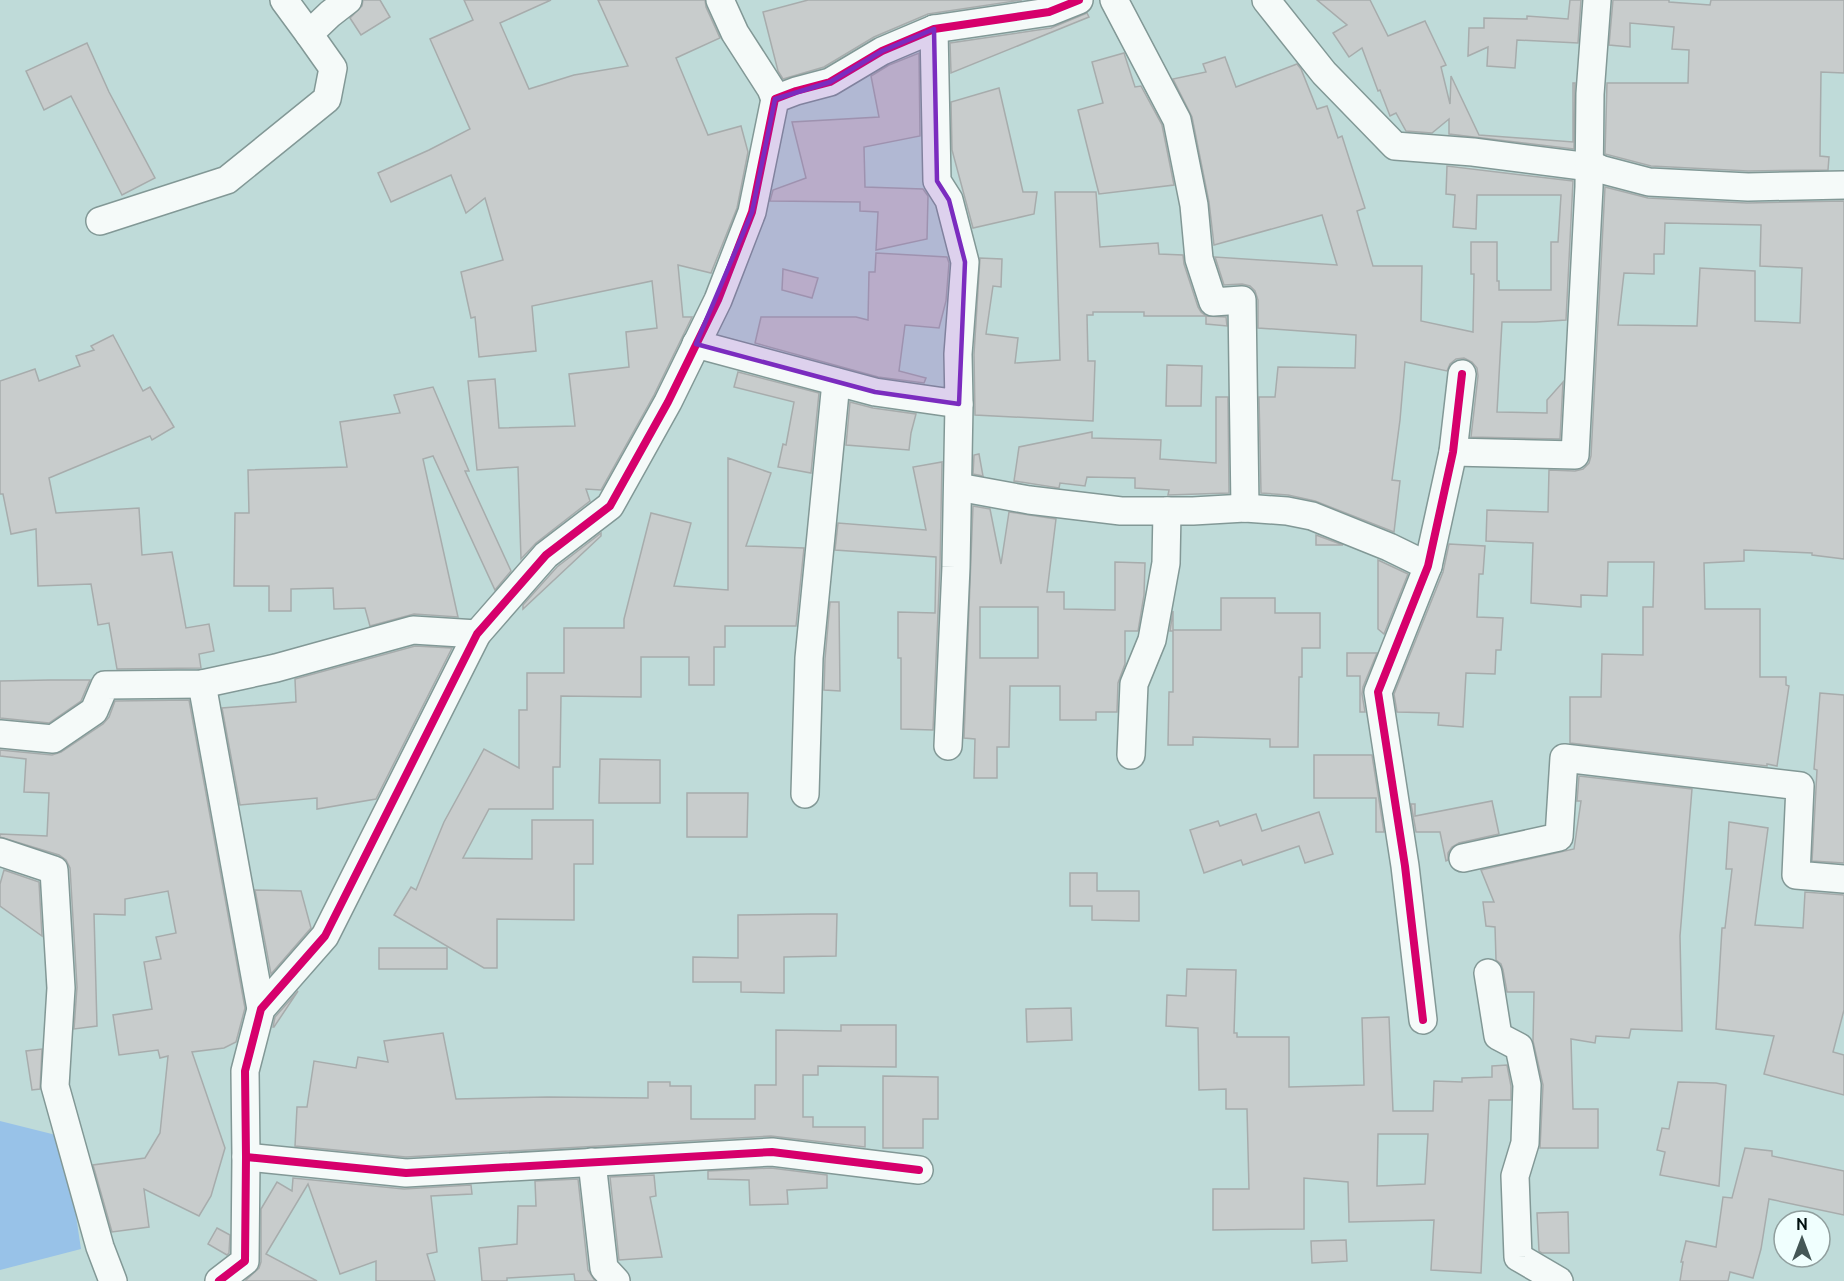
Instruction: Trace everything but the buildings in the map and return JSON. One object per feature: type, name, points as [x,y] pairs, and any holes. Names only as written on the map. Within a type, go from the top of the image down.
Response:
[{"type":"street","points":[[100,221],[227,180],[327,99],[333,68],[284,0]]},
{"type":"street","points":[[309,34],[348,0]]},
{"type":"street","points":[[261,1009],[325,936],[477,634],[546,555],[610,506],[668,402],[718,300],[752,212],[775,99],[735,33],[720,0]]},
{"type":"street","points":[[775,99],[830,82],[882,51],[934,29],[1049,12],[1079,0]]},
{"type":"street","points":[[1114,0],[1176,120],[1194,206],[1199,259],[1213,302],[1242,300],[1245,508]]},
{"type":"street","points":[[1266,0],[1324,74],[1395,146],[1473,152],[1593,167],[1649,182],[1748,187],[1844,185]]},
{"type":"street","points":[[1452,452],[1575,455],[1589,187],[1593,167],[1590,94],[1597,0]]},
{"type":"street","points":[[934,29],[937,181],[949,200],[965,262],[958,354],[956,579],[948,746]]},
{"type":"street","points":[[696,344],[875,392],[959,404]]},
{"type":"street","points":[[1424,1020],[1405,866],[1378,693],[1428,566],[1452,452],[1462,374]]},
{"type":"street","points":[[805,794],[809,658],[836,382]]},
{"type":"street","points":[[958,487],[1029,500],[1110,509],[1167,511],[1245,508],[1287,511],[1312,516],[1389,547],[1428,566]]},
{"type":"street","points":[[1131,755],[1134,684],[1152,639],[1166,563],[1167,511]]},
{"type":"street","points":[[0,734],[53,739],[94,711],[105,685],[202,684],[276,668],[413,630],[477,634]]},
{"type":"street","points":[[202,684],[261,1009],[245,1071],[245,1261],[219,1281]]},
{"type":"street","points":[[1463,858],[1558,837],[1564,758],[1800,786],[1796,875],[1844,879]]},
{"type":"street","points":[[0,852],[54,870],[61,988],[55,1086],[100,1247],[113,1281]]},
{"type":"street","points":[[1488,974],[1498,1036],[1519,1047],[1527,1085],[1525,1143],[1515,1176],[1518,1257],[1559,1281]]},
{"type":"street","points":[[246,1157],[406,1173],[772,1152],[919,1170]]},
{"type":"street","points":[[592,1162],[604,1268],[616,1281]]},
{"type":"highlighted area","points":[[934,29],[937,181],[949,200],[965,262],[959,404],[875,392],[696,344],[752,212],[775,99],[830,82],[882,51]]},
{"type":"water","points":[[0,1121],[64,1137],[81,1249],[0,1270]]},
{"type":"cycle path","points":[[219,1281],[245,1261],[245,1071],[261,1009],[325,936],[477,634],[546,555],[610,506],[668,402],[718,300],[752,212],[775,99],[830,82],[882,51],[934,29],[1049,12],[1079,0]]},
{"type":"cycle path","points":[[1423,1020],[1405,866],[1378,692],[1428,566],[1453,452],[1462,374]]},
{"type":"cycle path","points":[[246,1157],[406,1173],[772,1152],[919,1170]]}]
